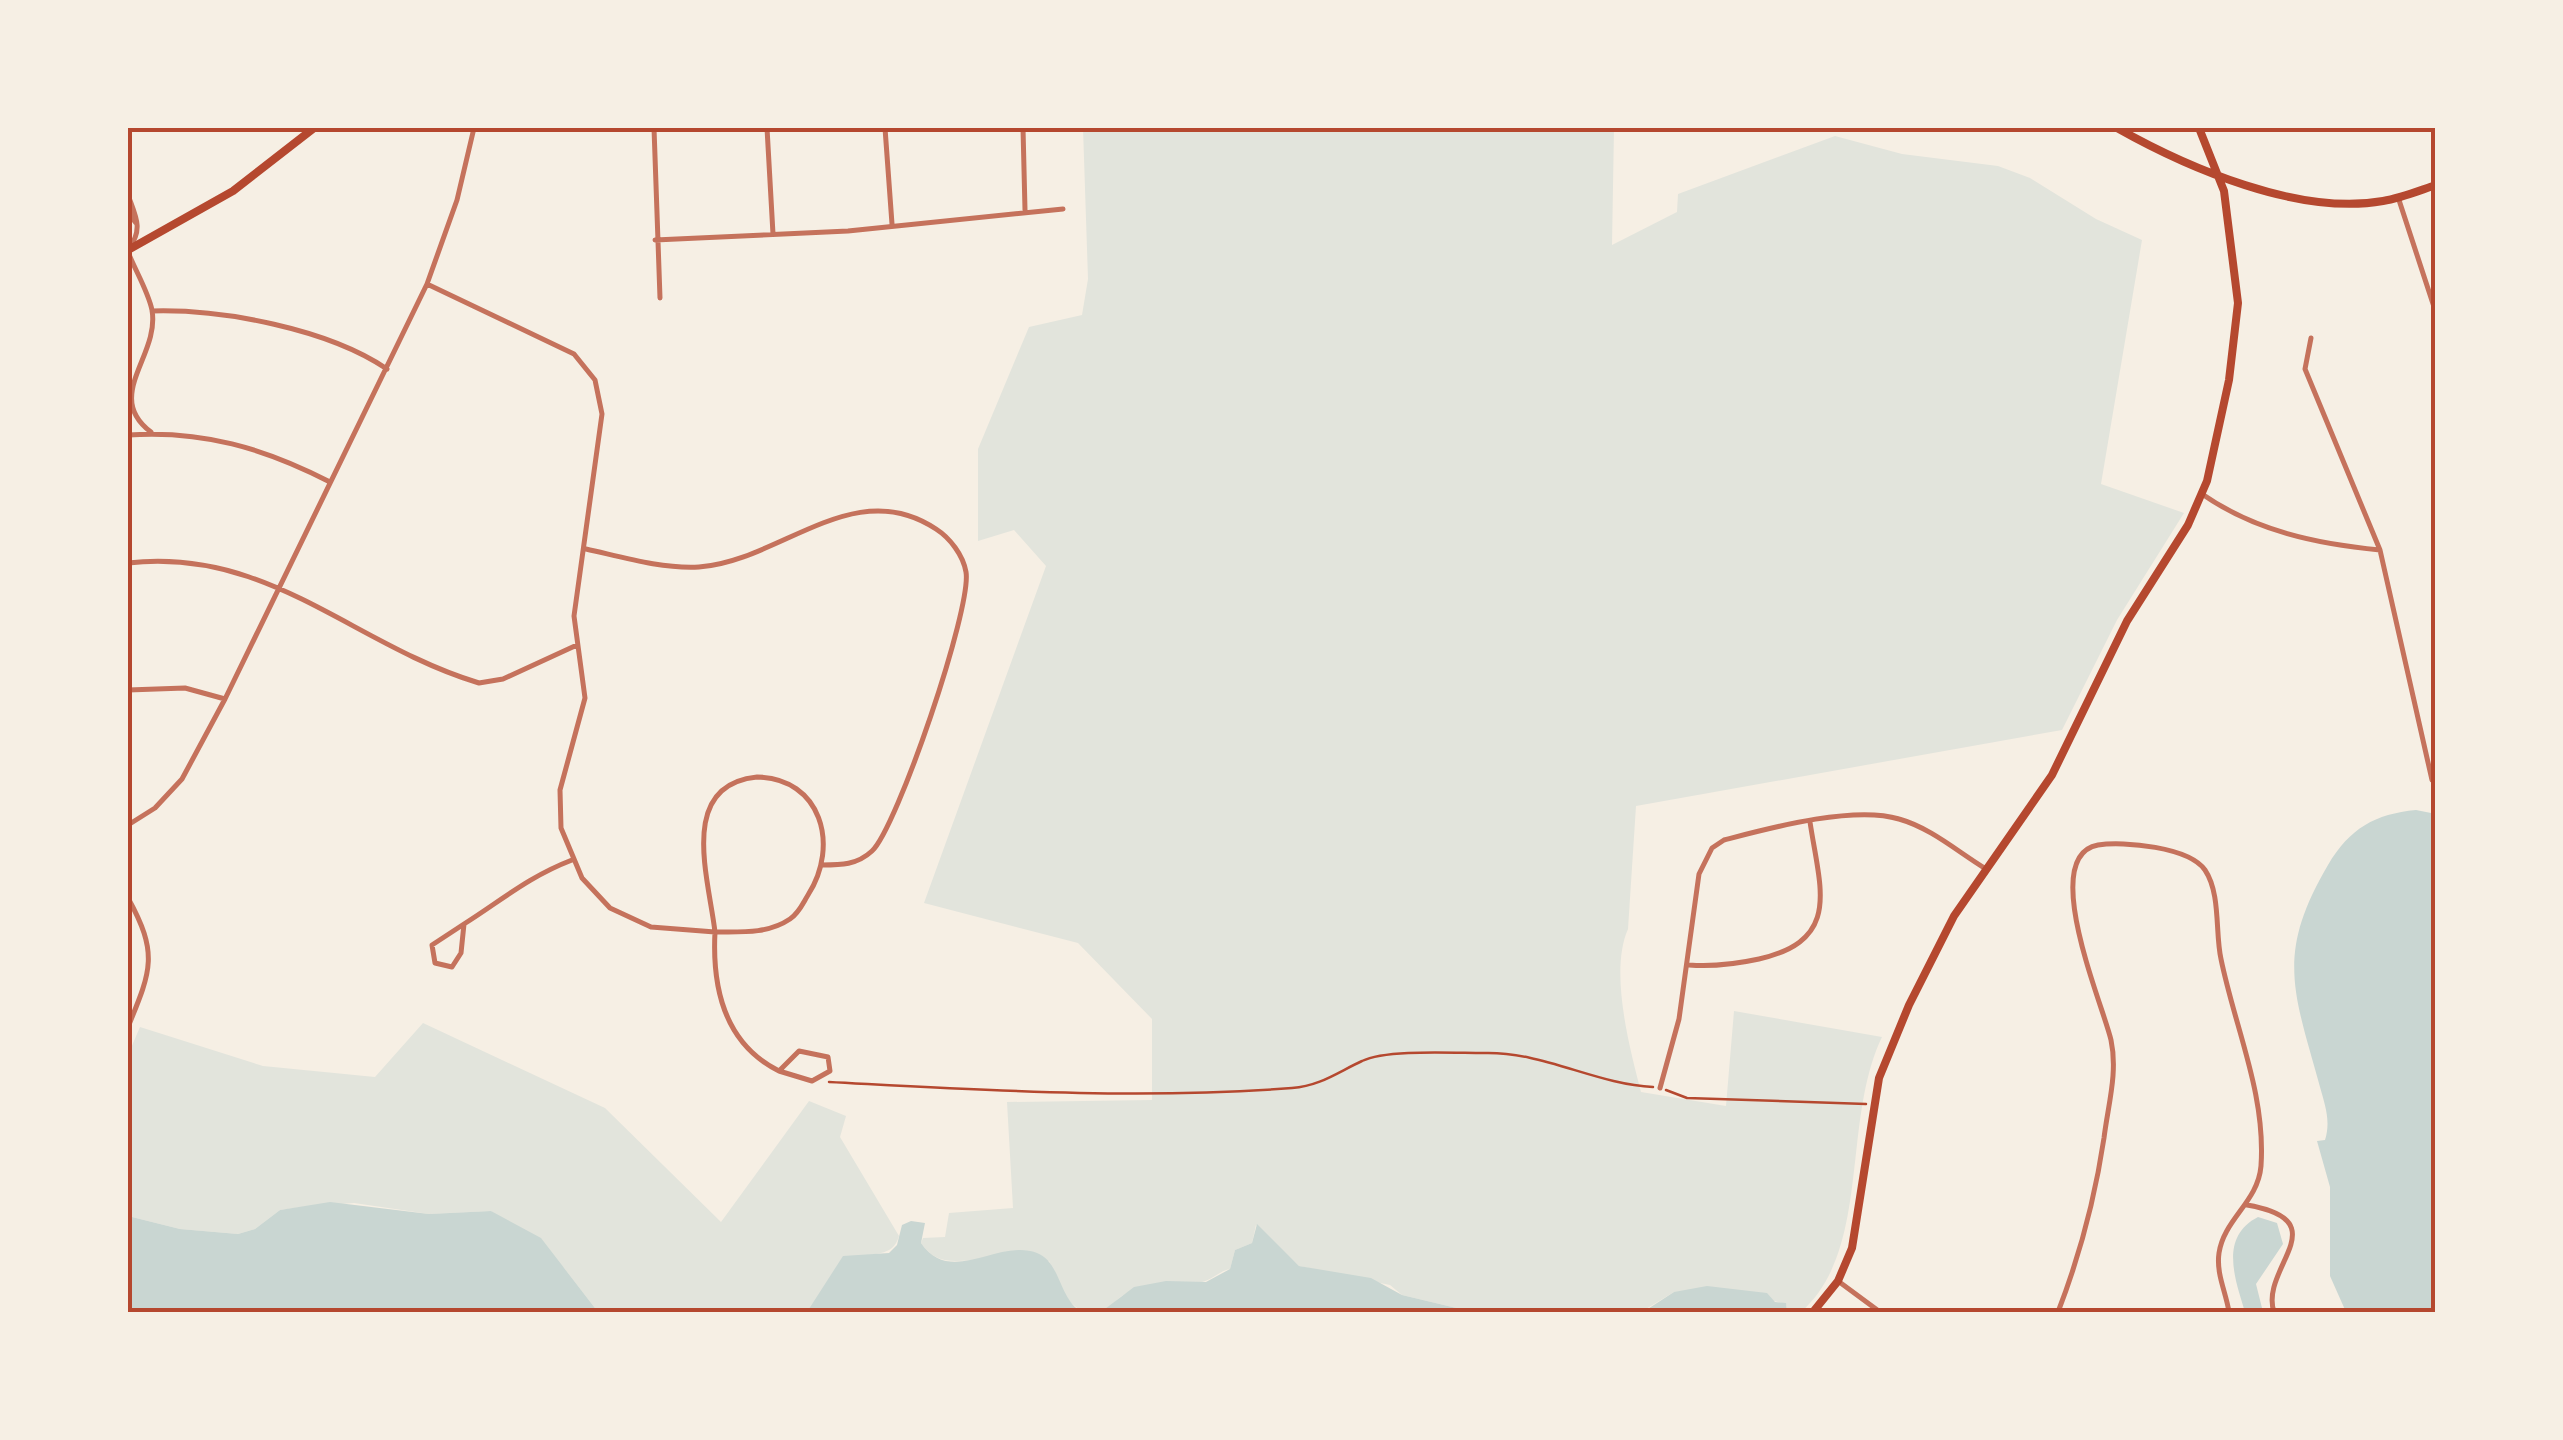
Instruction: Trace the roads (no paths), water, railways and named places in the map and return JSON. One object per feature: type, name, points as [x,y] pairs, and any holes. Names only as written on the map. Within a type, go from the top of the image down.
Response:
[{"type":"main road","points":[[128,251],[233,191],[314,128]]},
{"type":"main road","points":[[2117,128],[2156,150],[2217,174],[2312,200],[2369,203],[2436,186]]},
{"type":"main road","points":[[1813,1312],[1838,1281],[1854,1237],[1873,1104],[1886,1055],[1925,971],[1954,916],[2052,775],[2127,621],[2179,540],[2202,494],[2224,406],[2238,303],[2229,216],[2199,128]]},
{"type":"street","points":[[128,825],[155,808],[182,779],[225,699],[426,284],[457,200],[474,128]]},
{"type":"street","points":[[654,128],[660,298]]},
{"type":"street","points":[[768,128],[772,234]]},
{"type":"street","points":[[884,128],[892,224]]},
{"type":"street","points":[[1023,128],[1025,210]]},
{"type":"street","points":[[128,195],[138,226],[138,236],[128,251],[152,311],[128,396],[138,420],[154,434]]},
{"type":"street","points":[[2398,197],[2436,312]]},
{"type":"street","points":[[655,240],[1063,209]]},
{"type":"street","points":[[128,214],[138,226]]},
{"type":"street","points":[[426,284],[574,354],[595,380],[602,414],[574,616],[585,698],[560,790],[561,828],[572,860],[595,894],[632,921],[678,932],[716,932],[771,929],[795,916],[822,865],[820,817],[807,794],[785,780],[771,777],[730,783],[712,801],[703,824],[716,932],[716,975],[723,1010],[744,1046],[779,1071],[812,1081],[830,1071],[828,1058],[822,1053],[799,1051],[779,1071]]},
{"type":"street","points":[[152,311],[266,324],[336,346],[387,369]]},
{"type":"street","points":[[2311,338],[2306,370],[2380,550],[2432,780]]},
{"type":"street","points":[[128,436],[193,436],[264,450],[330,482]]},
{"type":"street","points":[[2202,494],[2222,508],[2296,537],[2380,550]]},
{"type":"street","points":[[586,549],[651,563],[697,567],[739,559],[860,510],[906,515],[949,540],[966,568],[965,606],[952,656],[898,802],[884,836],[870,852],[853,863],[822,865]]},
{"type":"street","points":[[128,562],[200,562],[231,568],[478,684],[503,679],[577,646]]},
{"type":"street","points":[[128,690],[184,688],[225,699]]},
{"type":"street","points":[[1660,1088],[1674,1043],[1689,965],[1699,874],[1712,848],[1742,835],[1867,816],[1899,819],[1986,869]]},
{"type":"street","points":[[1689,965],[1743,962],[1785,953],[1810,936],[1818,920],[1820,887],[1810,822]]},
{"type":"street","points":[[2058,1312],[2096,1194],[2113,1079],[2112,1044],[2072,900],[2078,864],[2089,848],[2113,844],[2187,856],[2209,879],[2221,962],[2256,1090],[2261,1170],[2246,1204],[2226,1230],[2220,1250],[2218,1270],[2229,1312]]},
{"type":"street","points":[[464,924],[458,960],[452,967],[435,963],[432,945],[510,888],[572,860]]},
{"type":"street","points":[[128,898],[151,954],[149,976],[128,1028]]},
{"type":"street","points":[[2246,1204],[2277,1212],[2292,1232],[2292,1249],[2274,1289],[2274,1312]]},
{"type":"street","points":[[1838,1281],[1880,1312]]}]
